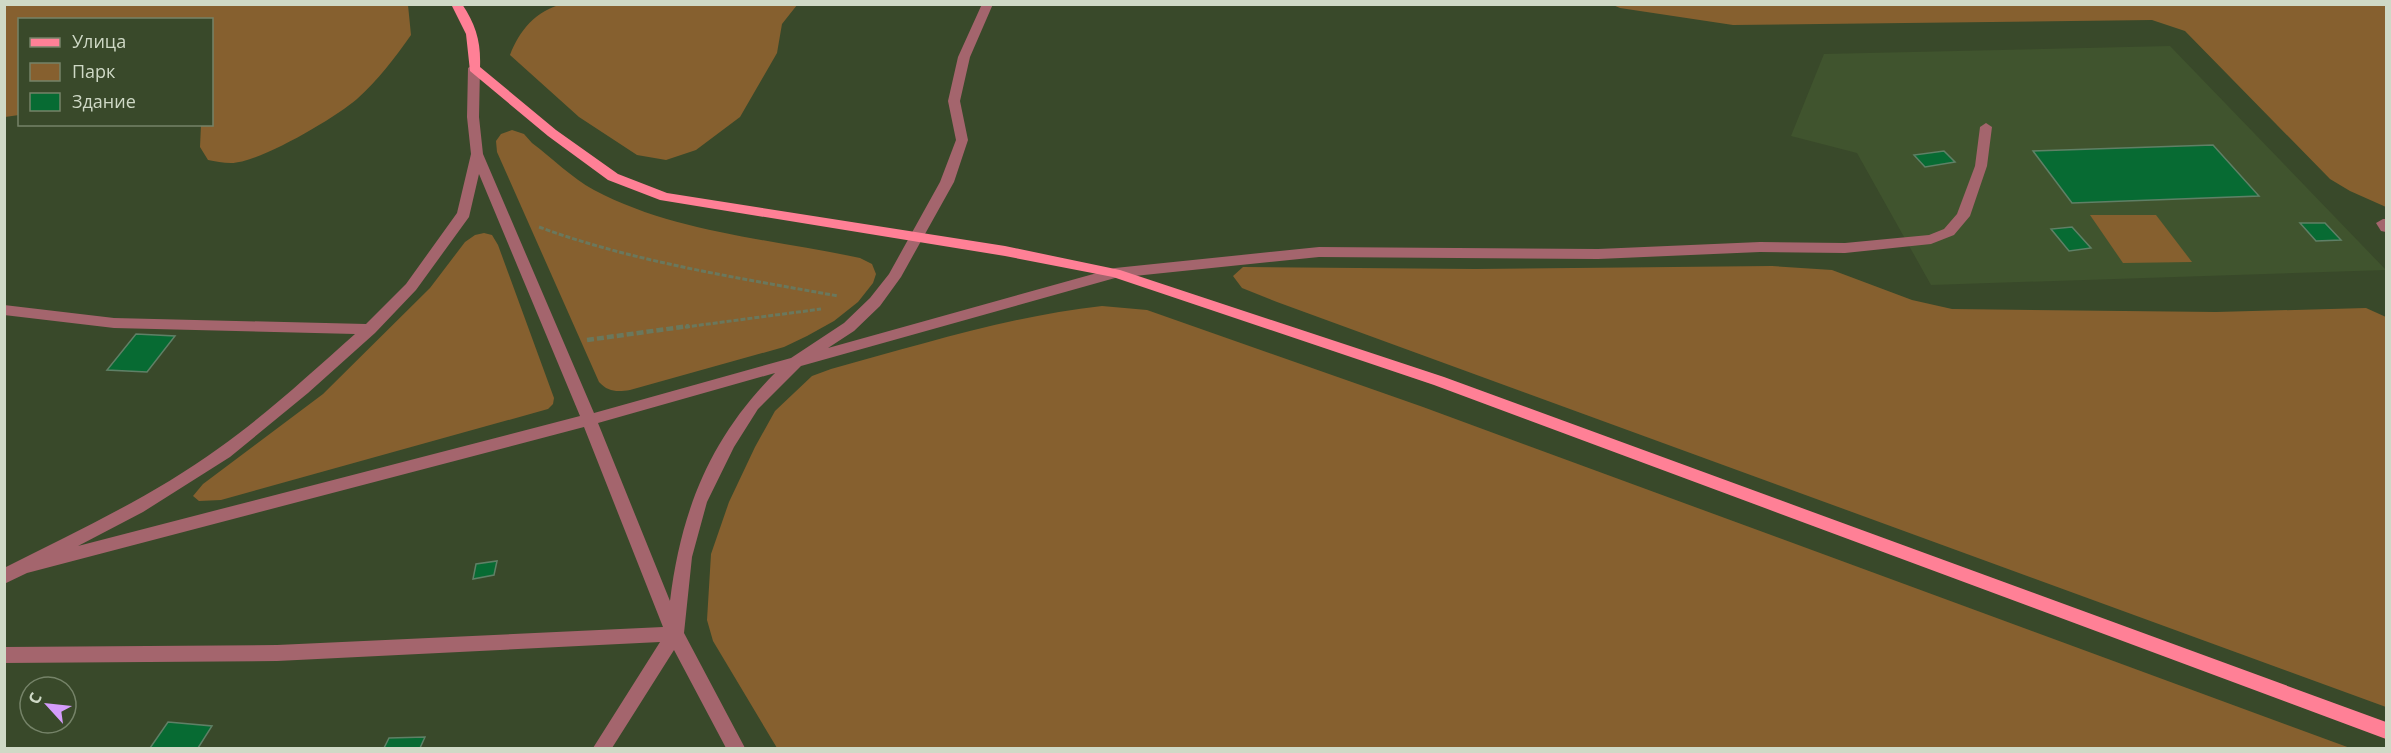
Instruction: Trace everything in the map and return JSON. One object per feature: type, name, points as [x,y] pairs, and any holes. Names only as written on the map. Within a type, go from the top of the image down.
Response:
[{"type":"main road","points":[[456,4],[476,42],[474,68],[552,133],[613,177],[665,197],[1047,258],[1115,273],[1450,385],[2386,731]]},
{"type":"street","points":[[602,748],[675,634],[684,557],[699,502],[728,444],[753,405],[797,361],[849,327],[875,302],[894,277],[947,183],[962,140],[954,101],[964,57],[988,4]]},
{"type":"street","points":[[474,68],[473,117],[477,154],[589,420],[675,634],[736,748]]},
{"type":"street","points":[[28,566],[589,420],[1115,273],[1319,252],[1598,254],[1760,247],[1845,248],[1931,239],[1949,232],[1963,216],[1981,166],[1986,127]]},
{"type":"street","points":[[4,577],[137,507],[224,453],[370,329],[411,287],[464,214],[477,154]]},
{"type":"street","points":[[4,310],[114,323],[370,329]]},
{"type":"street","points":[[4,655],[277,653],[675,634]]},
{"type":"path","points":[[502,213],[571,239],[718,275],[875,302]]},
{"type":"path","points":[[557,344],[875,302]]},
{"type":"shaded area","points":[[2170,46],[2386,270],[1931,285],[1857,153],[1791,136],[1824,54]]},
{"type":"green space","points":[[563,4],[797,5],[782,24],[777,53],[740,117],[696,150],[666,160],[637,155],[579,117],[510,55],[518,38],[537,16]]},
{"type":"green space","points":[[4,5],[408,5],[411,35],[379,76],[357,99],[315,128],[277,148],[244,161],[228,163],[208,160],[200,147],[201,126],[213,126],[213,18],[18,18],[18,115],[5,117]]},
{"type":"green space","points":[[1613,5],[2386,5],[2386,207],[2330,179],[2185,31],[2152,20],[1733,25],[1620,8]]},
{"type":"green space","points":[[512,130],[524,134],[532,143],[586,185],[625,204],[657,216],[724,233],[860,258],[872,264],[876,274],[873,283],[858,302],[834,321],[784,347],[630,390],[609,389],[599,382],[497,152],[496,141],[501,134]]},
{"type":"green space","points":[[2090,215],[2156,215],[2192,262],[2123,263]]},
{"type":"green space","points":[[484,233],[492,235],[498,245],[554,398],[553,404],[548,409],[221,500],[199,501],[193,496],[203,484],[323,394],[430,288],[465,242],[475,235]]},
{"type":"green space","points":[[1772,266],[1832,270],[1912,300],[1952,309],[2216,312],[2366,308],[2386,317],[2386,707],[1277,302],[1242,288],[1233,276],[1243,267],[1475,269]]},
{"type":"green space","points":[[1102,306],[1147,310],[1423,407],[2350,748],[777,748],[713,641],[707,620],[711,554],[729,502],[775,411],[812,376],[831,369],[999,324]]},
{"type":"building","points":[[2213,145],[2259,196],[2072,203],[2033,151]]},
{"type":"building","points":[[1944,151],[1955,162],[1925,167],[1914,155]]},
{"type":"building","points":[[2300,223],[2325,223],[2341,240],[2316,241]]},
{"type":"building","points":[[2072,227],[2091,248],[2069,251],[2051,229]]},
{"type":"building","points":[[136,334],[175,336],[147,372],[107,370]]},
{"type":"building","points":[[497,561],[494,575],[473,579],[476,564]]},
{"type":"building","points":[[168,722],[212,726],[198,748],[150,748]]},
{"type":"building","points":[[425,737],[420,748],[384,748],[389,738]]}]
